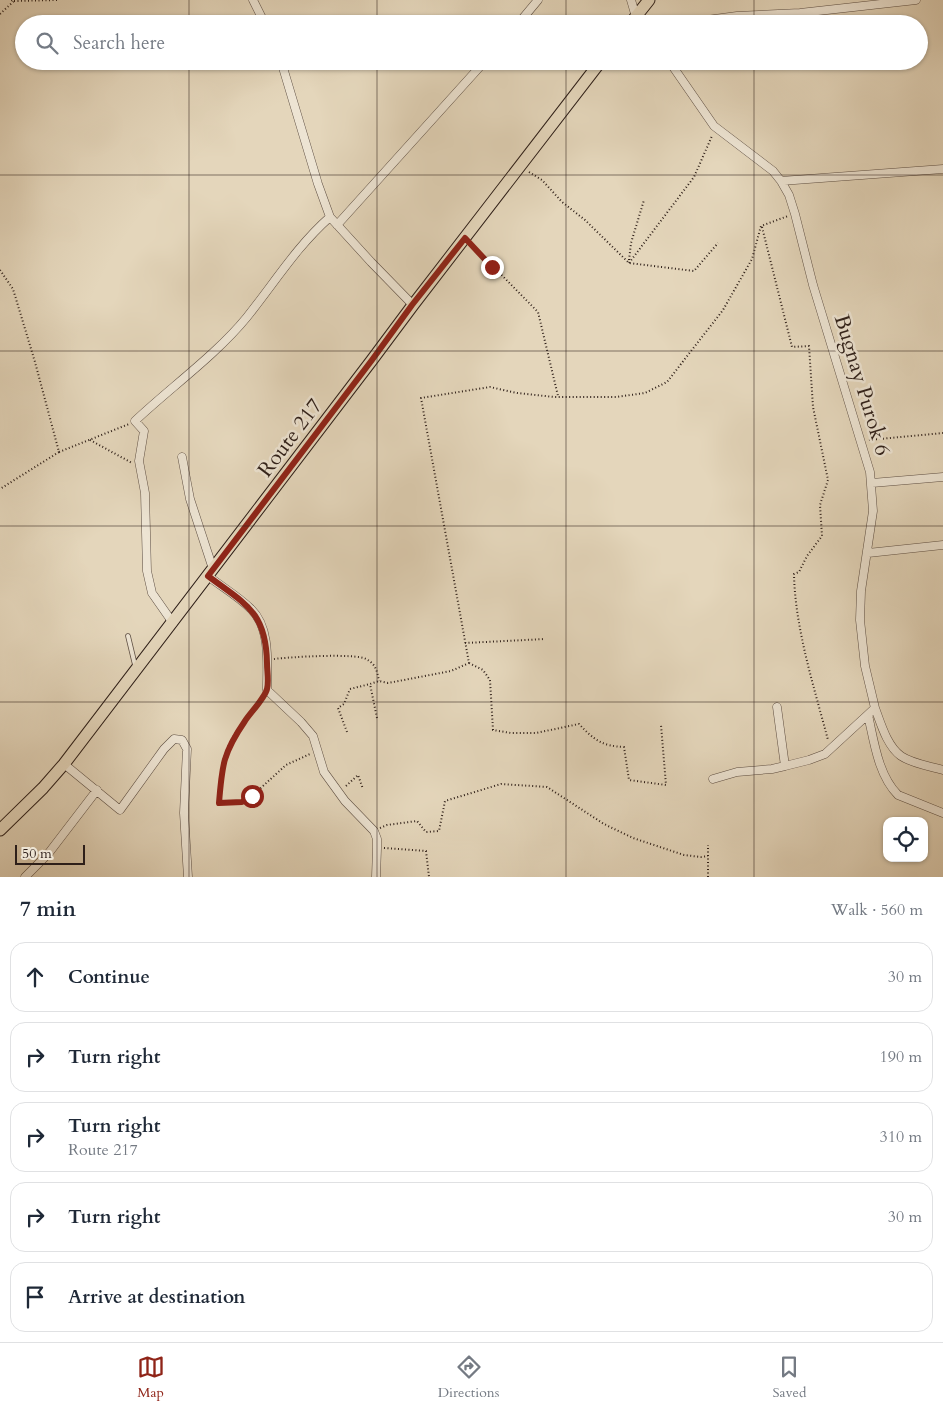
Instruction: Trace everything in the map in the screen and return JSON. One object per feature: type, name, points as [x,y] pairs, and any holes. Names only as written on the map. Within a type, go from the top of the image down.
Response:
[{"type":"main road","points":[[636,15],[644,2]]},
{"type":"main road","name":"Route 217","points":[[0,830],[43,788],[64,764],[412,305],[594,70]]},
{"type":"street","points":[[253,0],[260,15]]},
{"type":"street","points":[[526,15],[538,0]]},
{"type":"street","points":[[631,0],[632,15]]},
{"type":"street","points":[[753,15],[916,0]]},
{"type":"street","points":[[284,70],[318,184],[330,216],[412,305]]},
{"type":"street","points":[[337,225],[477,70]]},
{"type":"street","name":"Bugnay Purok 6","points":[[674,70],[716,128],[764,163],[781,181],[789,195],[813,285],[862,441],[872,483],[873,511],[861,591],[860,620],[865,666],[875,708],[888,740],[901,756],[911,761],[943,770]]},
{"type":"street","points":[[781,181],[943,169]]},
{"type":"street","points":[[172,623],[152,593],[148,583],[145,493],[139,468],[144,431],[135,421],[222,344],[247,317],[312,232],[330,216]]},
{"type":"street","points":[[182,457],[190,499],[210,573],[256,615],[264,638],[267,660],[267,690],[308,730],[316,741],[324,772],[354,811],[374,831],[377,839],[376,877]]},
{"type":"street","points":[[872,483],[943,477]]},
{"type":"street","points":[[868,553],[943,545]]},
{"type":"street","points":[[777,707],[785,766]]},
{"type":"street","points":[[713,779],[737,772],[772,769],[817,757],[830,750],[875,708]]},
{"type":"street","points":[[868,715],[878,757],[893,790],[898,795],[943,813]]},
{"type":"street","points":[[64,764],[120,810],[164,749],[174,739],[182,740],[187,749],[184,813],[188,877]]},
{"type":"street","points":[[25,877],[48,854],[97,790]]},
{"type":"lane","points":[[128,636],[136,671]]},
{"type":"path","points":[[0,14],[12,1],[57,0]]},
{"type":"path","points":[[628,263],[694,177],[716,128]]},
{"type":"path","points":[[521,166],[542,180],[562,202],[585,220],[628,263],[694,271],[718,244]]},
{"type":"path","points":[[628,263],[631,244],[644,200]]},
{"type":"path","points":[[761,226],[795,214]]},
{"type":"path","points":[[469,663],[421,398],[490,387],[517,393],[558,397],[616,397],[646,393],[667,382],[723,310],[752,259],[761,226]]},
{"type":"path","points":[[761,226],[792,347],[809,346],[813,407],[828,480],[820,505],[822,536],[807,556],[799,572],[794,574],[794,593],[805,648],[830,750]]},
{"type":"path","points":[[465,238],[538,312],[558,397]]},
{"type":"path","points":[[0,270],[13,289],[59,452]]},
{"type":"path","points":[[0,489],[59,452],[135,421]]},
{"type":"path","points":[[862,441],[943,433]]},
{"type":"path","points":[[90,440],[139,468]]},
{"type":"path","points":[[466,643],[544,639]]},
{"type":"path","points":[[267,660],[294,656],[364,657],[375,665],[379,681]]},
{"type":"path","points":[[347,732],[338,708],[344,704],[350,689],[379,681],[388,683],[451,671],[469,663]]},
{"type":"path","points":[[469,663],[483,670],[490,680],[493,730],[536,733],[579,724],[594,739],[610,746],[624,747],[629,780],[666,785],[661,725]]},
{"type":"path","points":[[370,684],[377,718]]},
{"type":"path","points":[[267,690],[240,728],[226,752],[221,771],[219,803],[242,802],[252,796],[286,765],[318,750]]},
{"type":"path","points":[[340,792],[358,775],[363,788]]},
{"type":"path","points":[[374,831],[387,825],[417,821],[426,832],[439,831],[445,801],[501,784],[531,785],[547,787],[604,824],[633,838],[684,855],[701,858],[708,856]]},
{"type":"path","points":[[708,845],[708,877]]},
{"type":"path","points":[[377,848],[426,851],[429,877]]},
{"type":"route","points":[[252,796],[242,802],[219,803],[221,771],[226,752],[244,722],[267,690],[267,660],[264,638],[256,615],[251,609],[208,576],[412,305],[465,238],[492,267]]}]
